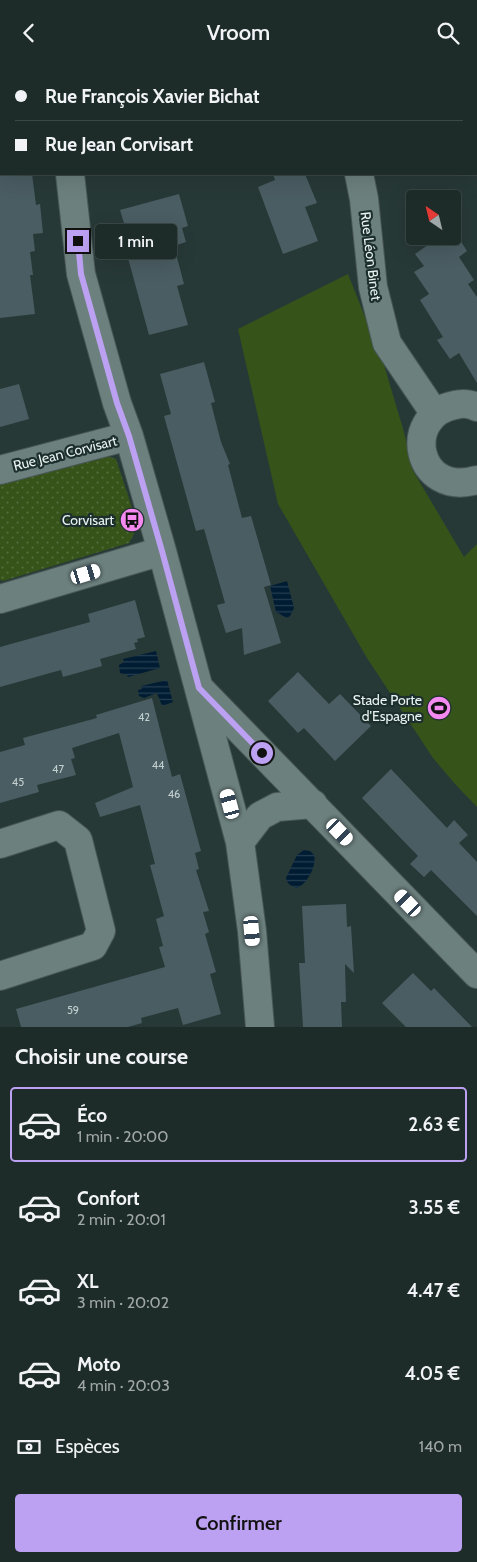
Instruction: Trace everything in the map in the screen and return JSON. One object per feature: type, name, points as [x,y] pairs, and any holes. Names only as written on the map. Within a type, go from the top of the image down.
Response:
[{"type":"street","name":"Rue Jean Corvisart","points":[[70,175],[81,274],[117,403],[129,436],[162,551],[240,842],[252,931],[260,1027]]},
{"type":"street","name":"Rue Léon Binet","points":[[359,175],[364,199],[373,287],[387,343],[435,414]]},
{"type":"street","points":[[477,407],[460,404],[446,406],[426,423],[421,447],[424,459],[431,470],[440,478],[452,483],[465,483],[477,480]]},
{"type":"street","name":"Rue Jean Corvisart","points":[[0,470],[129,436]]},
{"type":"street","points":[[0,599],[162,551]]},
{"type":"street","points":[[199,688],[477,974]]},
{"type":"street","points":[[240,842],[260,816],[277,807],[313,804]]},
{"type":"street","points":[[0,844],[59,825],[78,840],[101,931],[93,947],[0,976]]},
{"type":"green space","points":[[348,274],[384,365],[404,432],[412,469],[464,557],[477,544],[477,807],[433,758],[367,658],[278,504],[238,329]]},
{"type":"green space","points":[[104,455],[116,459],[138,526],[129,543],[3,581],[0,580],[0,485]]},
{"type":"water","points":[[287,581],[294,608],[287,618],[276,612],[270,586]]},
{"type":"water","points":[[156,651],[160,668],[128,677],[120,673],[119,665],[124,662],[123,659]]},
{"type":"water","points":[[167,680],[173,702],[162,706],[157,693],[144,698],[139,696],[138,690],[142,689],[141,686]]},
{"type":"water","points":[[304,850],[310,851],[315,859],[308,879],[297,888],[287,882],[286,878],[297,855]]},
{"type":"building","points":[[0,175],[32,175],[36,205],[40,204],[43,233],[33,234],[35,251],[30,252],[33,275],[30,275],[35,314],[0,318]]},
{"type":"building","points":[[273,175],[305,175],[317,203],[305,207],[318,241],[283,254],[258,187],[275,180]]},
{"type":"building","points":[[179,194],[188,226],[182,228],[186,242],[174,246],[184,284],[177,286],[188,325],[149,335],[128,258],[131,257],[124,234],[127,233],[120,210]]},
{"type":"building","points":[[461,242],[467,251],[459,257],[474,280],[468,284],[477,297],[477,383],[459,353],[450,359],[437,340],[443,337],[420,300],[429,294],[414,272],[424,266],[415,254],[428,245],[461,245]]},
{"type":"building","points":[[204,362],[215,402],[211,403],[221,442],[230,464],[228,465],[242,518],[251,516],[271,585],[264,587],[281,643],[244,655],[242,628],[226,633],[217,605],[225,603],[204,529],[196,531],[164,416],[171,414],[160,374]]},
{"type":"building","points":[[19,384],[29,419],[0,427],[0,389]]},
{"type":"building","points":[[135,600],[145,637],[137,639],[138,642],[134,643],[136,649],[100,659],[102,666],[63,677],[61,670],[0,687],[0,647],[90,622],[88,614]]},
{"type":"building","points":[[298,672],[329,704],[340,694],[371,726],[335,761],[304,728],[298,733],[268,701]]},
{"type":"building","points":[[152,698],[172,777],[180,774],[201,851],[195,853],[199,869],[196,870],[209,911],[203,912],[209,932],[205,934],[216,972],[210,974],[221,1014],[183,1025],[178,1008],[141,1018],[142,1023],[128,1027],[21,1027],[16,1009],[165,967],[159,947],[163,946],[156,919],[164,916],[150,865],[155,864],[140,805],[100,817],[95,803],[133,787],[119,733],[72,748],[75,758],[71,759],[76,775],[37,785],[39,792],[0,803],[0,752],[25,745],[23,738],[97,718],[96,715]]},
{"type":"building","points":[[391,769],[447,828],[454,820],[468,835],[459,843],[477,862],[477,916],[431,870],[424,877],[410,864],[418,856],[362,798]]},
{"type":"building","points":[[346,904],[347,927],[351,926],[354,973],[345,964],[346,1002],[341,1002],[342,1027],[303,1027],[299,963],[305,963],[302,906]]},
{"type":"building","points":[[413,973],[431,991],[434,988],[472,1027],[406,1027],[382,1003]]},
{"type":"place","name":"Corvisart","points":[[132,520]]},
{"type":"place","name":"Stade Porte d'Espagne","points":[[439,708]]},
{"type":"route","points":[[78,241],[81,274],[117,403],[129,436],[162,551],[199,688],[262,753]]}]
